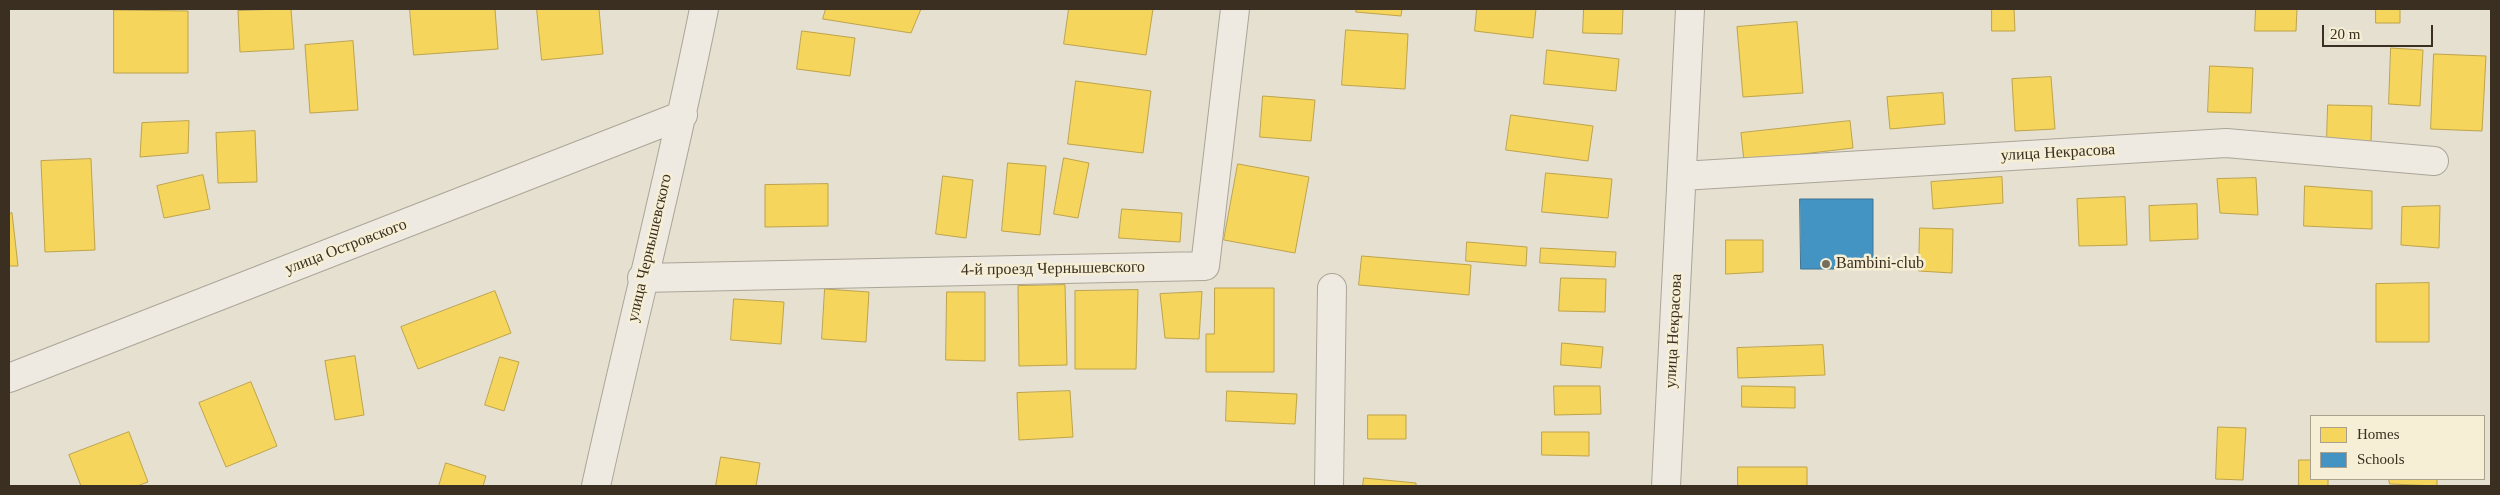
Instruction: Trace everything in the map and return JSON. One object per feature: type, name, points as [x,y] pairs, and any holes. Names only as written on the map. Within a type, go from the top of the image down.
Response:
[{"type":"street","name":"улица Чернышевского","points":[[596,486],[642,278],[683,115],[704,9]]},
{"type":"street","name":"4-й проезд Чернышевского","points":[[642,278],[1205,266],[1236,9]]},
{"type":"street","name":"улица Некрасова","points":[[1666,486],[1690,9]]},
{"type":"street","name":"улица Островского","points":[[9,378],[683,115]]},
{"type":"street","name":"улица Некрасова","points":[[1682,176],[2226,143],[2434,161]]},
{"type":"street","points":[[1329,486],[1332,288]]},
{"type":"building: Homes","points":[[291,9],[294,49],[240,52],[238,11]]},
{"type":"building: Homes","points":[[410,9],[495,9],[498,49],[414,55]]},
{"type":"building: Homes","points":[[537,9],[599,9],[603,54],[542,60]]},
{"type":"building: Homes","points":[[826,9],[921,9],[911,33],[823,19]]},
{"type":"building: Homes","points":[[1069,9],[1153,9],[1146,55],[1064,44]]},
{"type":"building: Homes","points":[[1357,9],[1402,9],[1401,16],[1356,12]]},
{"type":"building: Homes","points":[[1477,9],[1536,9],[1533,38],[1475,31]]},
{"type":"building: Homes","points":[[1584,9],[1623,9],[1622,34],[1583,33]]},
{"type":"building: Homes","points":[[1992,9],[2014,9],[2015,31],[1992,31]]},
{"type":"building: Homes","points":[[2256,9],[2297,9],[2296,31],[2255,31]]},
{"type":"building: Homes","points":[[2376,9],[2400,9],[2400,23],[2376,23]]},
{"type":"building: Homes","points":[[114,10],[188,11],[188,73],[114,73]]},
{"type":"building: Homes","points":[[1797,22],[1803,93],[1743,97],[1737,27]]},
{"type":"building: Homes","points":[[1346,30],[1408,34],[1405,89],[1342,85]]},
{"type":"building: Homes","points":[[802,31],[855,38],[850,76],[797,69]]},
{"type":"building: Homes","points":[[353,41],[358,110],[310,113],[305,45]]},
{"type":"building: Homes","points":[[2391,48],[2423,50],[2420,106],[2389,104]]},
{"type":"building: Homes","points":[[1547,50],[1619,59],[1616,91],[1544,84]]},
{"type":"building: Homes","points":[[2434,54],[2486,56],[2482,131],[2431,129]]},
{"type":"building: Homes","points":[[2210,66],[2253,68],[2251,113],[2208,112]]},
{"type":"building: Homes","points":[[2051,77],[2055,129],[2015,131],[2012,79]]},
{"type":"building: Homes","points":[[1076,81],[1151,91],[1143,153],[1068,144]]},
{"type":"building: Homes","points":[[1943,93],[1945,124],[1890,129],[1887,97]]},
{"type":"building: Homes","points":[[1263,96],[1315,100],[1311,141],[1260,137]]},
{"type":"building: Homes","points":[[2328,105],[2372,106],[2371,142],[2327,140]]},
{"type":"building: Homes","points":[[1511,115],[1593,126],[1588,161],[1506,150]]},
{"type":"building: Homes","points":[[189,121],[188,153],[140,157],[142,123]]},
{"type":"building: Homes","points":[[1850,121],[1853,148],[1744,161],[1741,133]]},
{"type":"building: Homes","points":[[255,131],[257,182],[218,183],[216,133]]},
{"type":"building: Homes","points":[[1064,158],[1089,163],[1078,218],[1054,214]]},
{"type":"building: Homes","points":[[91,159],[95,250],[45,252],[41,161]]},
{"type":"building: Homes","points":[[1008,163],[1046,166],[1040,235],[1002,231]]},
{"type":"building: Homes","points":[[1238,164],[1309,177],[1295,253],[1224,240]]},
{"type":"building: Homes","points":[[1546,173],[1612,179],[1608,218],[1542,212]]},
{"type":"building: Homes","points":[[203,175],[210,209],[164,218],[157,186]]},
{"type":"building: Homes","points":[[943,176],[973,180],[966,238],[936,234]]},
{"type":"building: Homes","points":[[2002,177],[2003,203],[1933,209],[1931,182]]},
{"type":"building: Homes","points":[[2256,178],[2258,215],[2220,213],[2217,179]]},
{"type":"building: Homes","points":[[828,184],[828,226],[765,227],[765,185]]},
{"type":"building: Homes","points":[[2305,186],[2372,191],[2372,229],[2304,226]]},
{"type":"building: Homes","points":[[2125,197],[2127,245],[2079,246],[2077,199]]},
{"type":"building: Homes","points":[[2197,204],[2198,239],[2150,241],[2149,206]]},
{"type":"building: Homes","points":[[2440,206],[2439,248],[2401,245],[2402,207]]},
{"type":"building: Homes","points":[[1122,209],[1182,213],[1180,242],[1119,238]]},
{"type":"building: Homes","points":[[12,213],[18,266],[9,266],[9,214]]},
{"type":"building: Homes","points":[[1920,228],[1953,229],[1952,273],[1919,271]]},
{"type":"building: Homes","points":[[1726,240],[1763,240],[1763,272],[1726,274]]},
{"type":"building: Homes","points":[[1467,242],[1527,247],[1526,266],[1466,261]]},
{"type":"building: Homes","points":[[1541,248],[1616,252],[1615,267],[1540,263]]},
{"type":"building: Homes","points":[[1362,256],[1471,265],[1469,295],[1359,285]]},
{"type":"building: Homes","points":[[1561,278],[1606,279],[1605,312],[1559,311]]},
{"type":"building: Homes","points":[[2429,283],[2429,342],[2376,342],[2376,284]]},
{"type":"building: Homes","points":[[1065,285],[1067,365],[1019,366],[1018,286]]},
{"type":"building: Homes","points":[[1215,288],[1274,288],[1274,372],[1206,372],[1206,334],[1214,334]]},
{"type":"building: Homes","points":[[825,289],[869,292],[866,342],[822,339]]},
{"type":"building: Homes","points":[[1138,290],[1136,369],[1075,369],[1075,291]]},
{"type":"building: Homes","points":[[495,291],[511,333],[418,369],[401,327]]},
{"type":"building: Homes","points":[[947,292],[985,292],[985,361],[946,360]]},
{"type":"building: Homes","points":[[1202,292],[1199,339],[1165,338],[1160,294]]},
{"type":"building: Homes","points":[[734,299],[784,302],[781,344],[731,340]]},
{"type":"building: Homes","points":[[1562,343],[1603,347],[1601,368],[1561,365]]},
{"type":"building: Homes","points":[[1823,345],[1825,375],[1738,378],[1737,348]]},
{"type":"building: Homes","points":[[355,356],[364,415],[335,420],[325,361]]},
{"type":"building: Homes","points":[[500,357],[519,362],[504,411],[485,405]]},
{"type":"building: Homes","points":[[251,382],[277,446],[226,467],[199,403]]},
{"type":"building: Homes","points":[[1554,386],[1600,386],[1601,414],[1555,415]]},
{"type":"building: Homes","points":[[1742,386],[1795,387],[1795,408],[1742,407]]},
{"type":"building: Homes","points":[[1070,391],[1073,437],[1019,440],[1017,393]]},
{"type":"building: Homes","points":[[1227,391],[1297,394],[1295,424],[1226,421]]},
{"type":"building: Homes","points":[[1368,415],[1406,415],[1406,439],[1368,439]]},
{"type":"building: Homes","points":[[2218,427],[2246,428],[2243,480],[2216,479]]},
{"type":"building: Homes","points":[[129,432],[148,482],[137,486],[81,486],[69,455]]},
{"type":"building: Homes","points":[[1542,432],[1589,432],[1589,456],[1542,455]]},
{"type":"building: Homes","points":[[721,457],[760,463],[756,486],[716,486]]},
{"type":"building: Homes","points":[[2299,460],[2310,460],[2310,480],[2328,480],[2328,486],[2299,486]]},
{"type":"building: Homes","points":[[446,463],[486,476],[483,486],[439,486]]},
{"type":"building: Homes","points":[[1738,467],[1807,467],[1807,486],[1738,486]]},
{"type":"building: Homes","points":[[1364,478],[1416,483],[1416,486],[1363,486]]},
{"type":"building: Homes","points":[[2389,480],[2437,480],[2437,486],[2390,484]]},
{"type":"building: Schools","points":[[1800,199],[1873,199],[1873,269],[1801,269]]},
{"type":"place","name":"Bambini-club","points":[[1826,264]]}]
